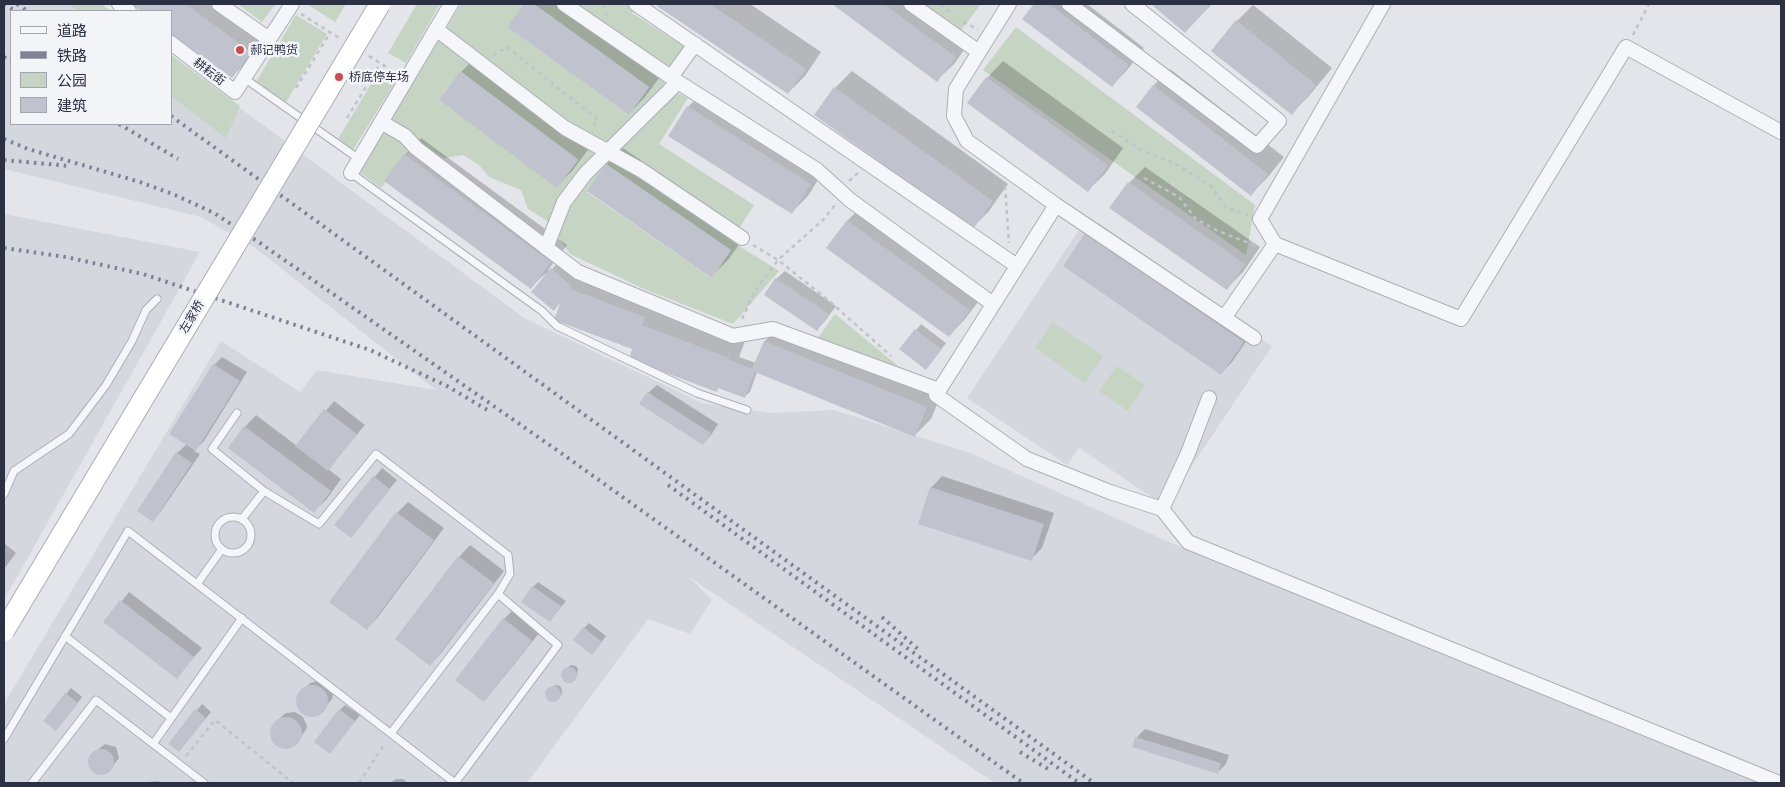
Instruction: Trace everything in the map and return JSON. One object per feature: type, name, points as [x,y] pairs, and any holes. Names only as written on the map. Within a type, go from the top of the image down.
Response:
[{"type":"main road","name":"左家桥","points":[[4,631],[380,4]]},
{"type":"street","points":[[219,4],[269,38]]},
{"type":"street","name":"耕耘街","points":[[172,44],[235,92],[292,4]]},
{"type":"street","points":[[351,172],[451,4]]},
{"type":"street","points":[[564,4],[675,80],[817,170],[844,195],[993,304]]},
{"type":"street","points":[[910,4],[979,52]]},
{"type":"street","points":[[1008,4],[956,88],[954,116],[967,142],[1056,205],[1254,338]]},
{"type":"street","points":[[1069,4],[1257,146],[1278,121],[1132,4]]},
{"type":"street","points":[[1383,4],[1260,219],[1273,248],[1460,319],[1626,47],[1781,132]]},
{"type":"street","points":[[642,5],[695,44],[1017,266]]},
{"type":"street","points":[[436,29],[565,128],[641,170],[742,238]]},
{"type":"street","points":[[546,248],[564,202],[585,174],[675,80],[695,44]]},
{"type":"street","points":[[380,122],[405,136],[416,148],[578,272],[733,336],[773,329],[939,390]]},
{"type":"street","points":[[1056,205],[936,395],[1027,459],[1110,492],[1162,509],[1188,542],[1779,783]]},
{"type":"street","points":[[1224,318],[1273,248]]},
{"type":"street","points":[[1162,509],[1188,453],[1209,398]]},
{"type":"lane","points":[[244,78],[359,159]]},
{"type":"lane","points":[[351,172],[542,311],[557,326],[697,392],[747,410]]},
{"type":"lane","points":[[4,494],[14,471],[70,434],[106,385],[132,341],[146,310],[157,299]]},
{"type":"lane","points":[[237,414],[212,449],[264,491],[319,524],[376,454],[508,554],[510,574],[498,594],[392,733]]},
{"type":"lane","points":[[242,520],[264,491]]},
{"type":"lane","points":[[231,517],[242,520],[248,524],[251,530],[250,542],[247,548],[231,554],[222,549],[215,539],[216,527],[225,518],[231,517]]},
{"type":"lane","points":[[4,738],[128,531],[455,783],[558,645],[498,594]]},
{"type":"lane","points":[[197,584],[222,549]]},
{"type":"lane","points":[[153,744],[242,618]]},
{"type":"lane","points":[[65,636],[171,718]]},
{"type":"lane","points":[[32,783],[96,700],[204,783]]},
{"type":"path","points":[[942,4],[958,20],[980,29],[992,31]]},
{"type":"path","points":[[1626,47],[1649,4]]},
{"type":"path","points":[[296,88],[330,32]]},
{"type":"path","points":[[479,62],[507,47],[598,120],[584,138]]},
{"type":"path","points":[[347,118],[381,64]]},
{"type":"path","points":[[1112,131],[1143,151],[1174,163],[1210,185],[1227,208],[1260,219]]},
{"type":"path","points":[[740,335],[742,316],[755,291],[778,260],[823,220],[844,195],[850,180],[868,163]]},
{"type":"path","points":[[1144,178],[1179,197],[1196,219],[1218,231],[1273,248]]},
{"type":"path","points":[[180,765],[215,720],[293,783]]},
{"type":"path","points":[[359,783],[392,733]]},
{"type":"path","points":[[286,783],[289,780]]},
{"type":"shaded area","points":[[4,4],[100,4],[109,10],[10,10],[10,125],[172,125],[172,58],[524,318],[702,403],[770,413],[834,410],[970,453],[1176,545],[1772,783],[995,783],[689,577],[712,600],[690,634],[648,619],[527,783],[4,783],[4,704],[221,341],[300,392],[317,370],[436,390],[254,247],[201,217],[4,169]]},
{"type":"shaded area","points":[[4,214],[200,252],[4,600]]},
{"type":"shaded area","points":[[1085,221],[1272,346],[1165,506],[1079,448],[1067,465],[967,398]]},
{"type":"green space","points":[[69,4],[101,4],[110,10],[78,10]]},
{"type":"green space","points":[[238,4],[276,4],[262,22]]},
{"type":"green space","points":[[307,4],[346,4],[335,22]]},
{"type":"green space","points":[[417,4],[440,4],[406,63],[388,53]]},
{"type":"green space","points":[[461,4],[524,4],[507,27],[629,115],[649,87],[534,4],[637,4],[632,13],[685,47],[663,85],[688,98],[659,144],[754,205],[731,241],[779,271],[733,324],[644,289],[570,254],[546,220],[528,209],[521,190],[489,177],[479,165],[463,155],[444,158],[417,142],[381,188],[359,172]],"holes":[[[460,71],[578,159],[557,187],[439,100]],[[606,164],[731,250],[712,278],[587,192]]]},
{"type":"green space","points":[[924,4],[981,4],[960,32]]},
{"type":"green space","points":[[296,15],[327,34],[286,102],[256,82]]},
{"type":"green space","points":[[1016,27],[1255,205],[1246,255],[983,70]]},
{"type":"green space","points":[[172,56],[240,106],[226,138],[172,97]]},
{"type":"green space","points":[[380,69],[397,79],[353,150],[338,139]]},
{"type":"green space","points":[[835,314],[903,370],[818,338]]},
{"type":"green space","points":[[1052,322],[1103,356],[1085,383],[1035,348]]},
{"type":"green space","points":[[1117,366],[1145,385],[1128,411],[1099,391]]},
{"type":"building","points":[[131,4],[186,4],[251,52],[232,78],[172,35],[172,10],[140,10]]},
{"type":"building","points":[[524,4],[534,4],[649,87],[629,115],[507,27]]},
{"type":"building","points":[[659,4],[710,4],[806,69],[788,94],[657,6]]},
{"type":"building","points":[[832,4],[884,4],[956,57],[937,82]]},
{"type":"building","points":[[1034,4],[1049,4],[1129,65],[1112,87],[1022,19]]},
{"type":"building","points":[[1151,4],[1211,4],[1185,33]]},
{"type":"building","points":[[1236,20],[1316,85],[1292,115],[1211,51]]},
{"type":"building","points":[[460,71],[578,160],[557,188],[439,100]]},
{"type":"building","points":[[986,77],[1108,165],[1088,192],[967,103]]},
{"type":"building","points":[[1153,85],[1268,174],[1251,196],[1136,107]]},
{"type":"building","points":[[834,87],[993,201],[973,229],[814,115]]},
{"type":"building","points":[[687,106],[811,184],[792,214],[668,136]]},
{"type":"building","points":[[404,154],[551,262],[531,289],[384,181]]},
{"type":"building","points":[[606,164],[731,250],[712,278],[587,191]]},
{"type":"building","points":[[1128,182],[1245,264],[1227,290],[1109,208]]},
{"type":"building","points":[[847,220],[970,310],[949,337],[826,248]]},
{"type":"building","points":[[1085,233],[1244,342],[1221,375],[1063,266]]},
{"type":"building","points":[[551,268],[572,287],[570,289],[645,317],[642,325],[729,358],[729,360],[752,369],[764,341],[927,407],[915,437],[755,372],[745,398],[718,388],[717,392],[629,359],[632,349],[554,320],[561,301],[554,311],[531,292]]},
{"type":"building","points":[[775,278],[829,314],[817,331],[764,295]]},
{"type":"building","points":[[915,329],[942,349],[926,370],[899,349]]},
{"type":"building","points":[[213,364],[240,381],[196,451],[169,434]]},
{"type":"building","points":[[647,392],[711,433],[703,445],[639,404]]},
{"type":"building","points":[[324,409],[357,434],[328,471],[295,446]]},
{"type":"building","points":[[244,426],[331,491],[314,513],[228,448]]},
{"type":"building","points":[[176,452],[192,463],[153,522],[137,511]]},
{"type":"building","points":[[373,476],[390,489],[351,538],[334,525]]},
{"type":"building","points":[[930,487],[1044,524],[1032,561],[918,524]]},
{"type":"building","points":[[396,512],[434,540],[367,630],[329,602]]},
{"type":"building","points":[[458,556],[494,583],[430,666],[395,639]]},
{"type":"building","points":[[532,586],[561,606],[550,622],[521,602]]},
{"type":"building","points":[[120,600],[194,657],[177,679],[103,622]]},
{"type":"building","points":[[503,618],[532,641],[484,702],[455,680]]},
{"type":"building","points":[[583,627],[602,642],[592,655],[573,640]]},
{"type":"building","points":[[569,667],[577,675],[569,683],[561,675]]},
{"type":"building","points":[[312,685],[323,690],[328,701],[323,712],[312,717],[301,712],[296,701],[301,690]]},
{"type":"building","points":[[553,686],[561,694],[553,702],[545,694]]},
{"type":"building","points":[[65,693],[78,703],[56,731],[43,721]]},
{"type":"building","points":[[195,709],[206,718],[179,752],[168,744]]},
{"type":"building","points":[[339,709],[355,721],[330,754],[314,742]]},
{"type":"building","points":[[286,717],[292,718],[297,722],[301,727],[301,739],[297,744],[292,748],[286,749],[280,748],[275,744],[271,739],[270,733],[271,727],[275,722],[280,718]]},
{"type":"building","points":[[1135,737],[1221,763],[1218,774],[1132,747]]},
{"type":"building","points":[[101,749],[110,753],[114,762],[110,771],[101,775],[92,771],[88,762],[92,753]]},
{"type":"railway","points":[[4,4],[13,10]]},
{"type":"railway","points":[[17,4],[26,10]]},
{"type":"railway","points":[[4,57],[10,60]]},
{"type":"railway","points":[[172,117],[1094,783]]},
{"type":"railway","points":[[121,125],[178,159]]},
{"type":"railway","points":[[4,139],[28,149],[140,182],[175,195],[214,213],[561,453],[1023,783]]},
{"type":"railway","points":[[4,160],[69,166]]},
{"type":"railway","points":[[4,248],[66,257],[143,274],[370,350],[447,386],[489,411]]},
{"type":"railway","points":[[668,485],[1079,783]]},
{"type":"railway","points":[[882,617],[919,650]]},
{"type":"railway","points":[[1020,752],[1048,769]]},
{"type":"place","name":"郝记鸭货","points":[[240,50]]},
{"type":"place","name":"桥底停车场","points":[[339,77]]}]
